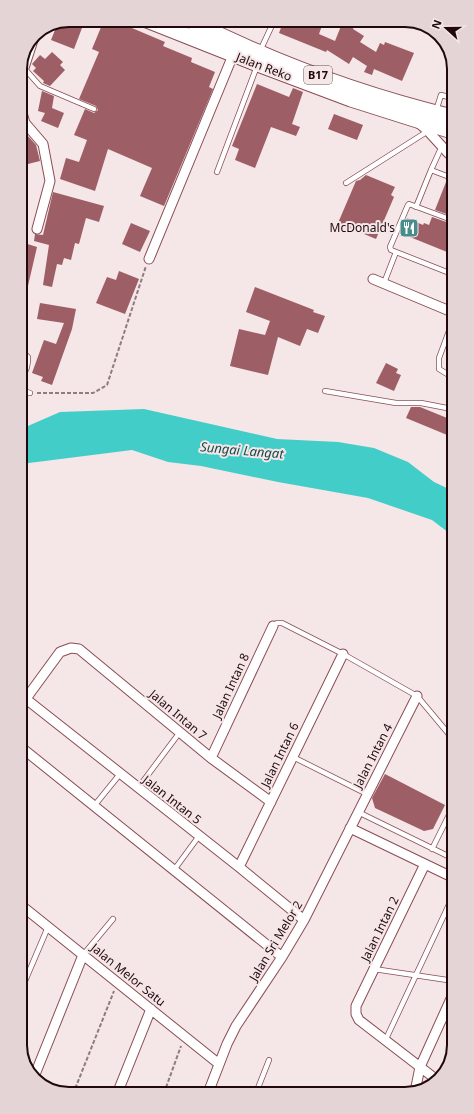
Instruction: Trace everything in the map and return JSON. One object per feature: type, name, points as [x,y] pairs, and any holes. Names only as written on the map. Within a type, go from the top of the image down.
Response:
[{"type":"main road","name":"Jalan Reko","points":[[164,27],[234,55],[258,59],[370,94],[447,116]]},
{"type":"main road","name":"Jalan Reko","points":[[201,27],[258,59],[351,99],[447,130]]},
{"type":"street","points":[[149,259],[234,55]]},
{"type":"street","points":[[415,120],[428,131],[447,152]]},
{"type":"street","points":[[27,124],[43,144],[50,181],[37,229]]},
{"type":"street","points":[[373,279],[447,310]]},
{"type":"street","name":"Jalan Intan 8","points":[[211,758],[273,626]]},
{"type":"street","name":"Jalan Intan 7","points":[[27,698],[60,652],[71,648],[80,648],[211,758],[271,802]]},
{"type":"street","name":"Jalan Intan 6","points":[[239,867],[343,654]]},
{"type":"street","name":"Jalan Intan 4","points":[[350,828],[417,696]]},
{"type":"street","name":"Jalan Intan 5","points":[[27,704],[138,788],[304,920]]},
{"type":"street","points":[[27,752],[282,957]]},
{"type":"street","points":[[350,828],[447,875]]},
{"type":"street","name":"Jalan Sri Melor 2","points":[[210,1087],[218,1064],[236,1026],[282,957],[304,920],[350,828]]},
{"type":"street","name":"Jalan Intan 2","points":[[385,1041],[359,1020],[356,1014],[356,1006],[425,864]]},
{"type":"street","name":"Jalan Melor Satu","points":[[27,910],[218,1064]]},
{"type":"street","points":[[36,1071],[83,955]]},
{"type":"street","points":[[416,1085],[420,1067],[447,1007]]},
{"type":"street","points":[[120,1087],[151,1009]]},
{"type":"street","points":[[385,1041],[433,1077]]},
{"type":"lane","points":[[217,172],[258,59],[271,27]]},
{"type":"lane","points":[[27,71],[40,86],[94,109]]},
{"type":"lane","points":[[436,113],[441,95],[447,97]]},
{"type":"lane","points":[[346,183],[428,131]]},
{"type":"lane","points":[[416,207],[430,170],[442,146]]},
{"type":"lane","points":[[430,170],[447,176]]},
{"type":"lane","points":[[447,218],[409,204],[390,247],[396,252],[447,272]]},
{"type":"lane","points":[[384,283],[396,252]]},
{"type":"lane","points":[[447,336],[439,358],[439,369],[447,375]]},
{"type":"lane","points":[[27,356],[27,367]]},
{"type":"lane","points":[[325,392],[396,403],[421,403],[447,408]]},
{"type":"lane","points":[[273,626],[277,623],[282,623],[343,654],[417,696],[447,732]]},
{"type":"lane","points":[[138,788],[180,732]]},
{"type":"lane","points":[[293,757],[367,794]]},
{"type":"lane","points":[[94,806],[120,774]]},
{"type":"lane","points":[[358,812],[447,856]]},
{"type":"lane","points":[[432,849],[447,819]]},
{"type":"lane","points":[[174,870],[199,836]]},
{"type":"lane","points":[[385,1041],[447,909]]},
{"type":"lane","points":[[83,955],[113,919]]},
{"type":"lane","points":[[27,976],[48,926]]},
{"type":"lane","points":[[374,969],[447,980]]},
{"type":"lane","points":[[258,1087],[269,1060]]},
{"type":"path","points":[[30,393],[93,393],[107,385],[149,259]]},
{"type":"path","points":[[77,1087],[117,983]]},
{"type":"path","points":[[166,1087],[184,1036]]},
{"type":"water","name":"Sungai Langat","points":[[144,409],[277,439],[338,442],[374,448],[408,462],[434,482],[447,488],[447,531],[432,520],[368,498],[278,482],[201,466],[168,462],[132,450],[27,463],[27,426],[60,412]]},
{"type":"building","points":[[64,27],[82,27],[74,49],[51,40],[55,29]]},
{"type":"building","points":[[101,27],[130,27],[165,42],[163,46],[192,58],[191,62],[215,72],[209,87],[213,89],[164,206],[140,196],[152,168],[108,149],[95,191],[60,179],[66,158],[79,162],[87,140],[74,135],[85,109],[94,113],[98,110],[96,106],[79,99],[99,52],[92,49]]},
{"type":"building","points":[[281,27],[322,27],[319,34],[335,41],[341,27],[354,27],[353,29],[364,36],[360,42],[376,52],[380,43],[384,45],[385,42],[414,53],[402,81],[374,69],[372,75],[364,72],[367,66],[353,57],[349,64],[327,50],[326,52],[279,33]]},
{"type":"building","points":[[52,52],[63,62],[60,65],[65,70],[50,86],[43,83],[44,81],[33,71],[36,68],[32,64],[40,55],[45,59]]},
{"type":"building","points":[[257,84],[289,97],[293,88],[303,92],[292,124],[300,127],[296,136],[271,127],[255,168],[235,160],[239,149],[232,146]]},
{"type":"building","points":[[42,91],[54,96],[52,108],[64,113],[58,128],[41,121],[45,113],[38,111]]},
{"type":"building","points":[[334,114],[363,125],[357,140],[328,129]]},
{"type":"building","points":[[27,135],[36,145],[40,161],[27,164]]},
{"type":"building","points":[[366,175],[395,187],[391,195],[394,197],[376,239],[338,223],[356,181],[360,180]]},
{"type":"building","points":[[446,182],[447,214],[435,210]]},
{"type":"building","points":[[53,192],[104,206],[99,222],[86,218],[79,244],[75,243],[71,260],[64,258],[62,265],[57,264],[52,287],[43,285],[49,245],[34,241],[35,234],[43,235]]},
{"type":"building","points":[[432,217],[447,222],[447,252],[400,233],[407,218],[423,225],[424,223],[429,225]]},
{"type":"building","points":[[131,223],[150,231],[140,252],[122,244]]},
{"type":"building","points":[[27,244],[37,247],[27,290]]},
{"type":"building","points":[[119,271],[139,279],[125,314],[96,303],[107,277],[116,280]]},
{"type":"building","points":[[255,287],[314,310],[313,312],[325,316],[318,333],[307,329],[300,346],[278,337],[268,375],[230,366],[239,329],[265,335],[270,321],[246,312]]},
{"type":"building","points":[[40,303],[76,309],[72,329],[52,385],[41,381],[43,377],[32,373],[44,340],[56,344],[64,323],[37,319]]},
{"type":"building","points":[[386,363],[398,369],[396,373],[401,375],[394,391],[376,383]]},
{"type":"building","points":[[411,407],[420,407],[447,418],[447,435],[406,418]]},
{"type":"building","points":[[385,774],[445,805],[433,829],[424,831],[375,808],[372,798]]},
{"type":"place","name":"McDonald's","points":[[409,228]]}]
